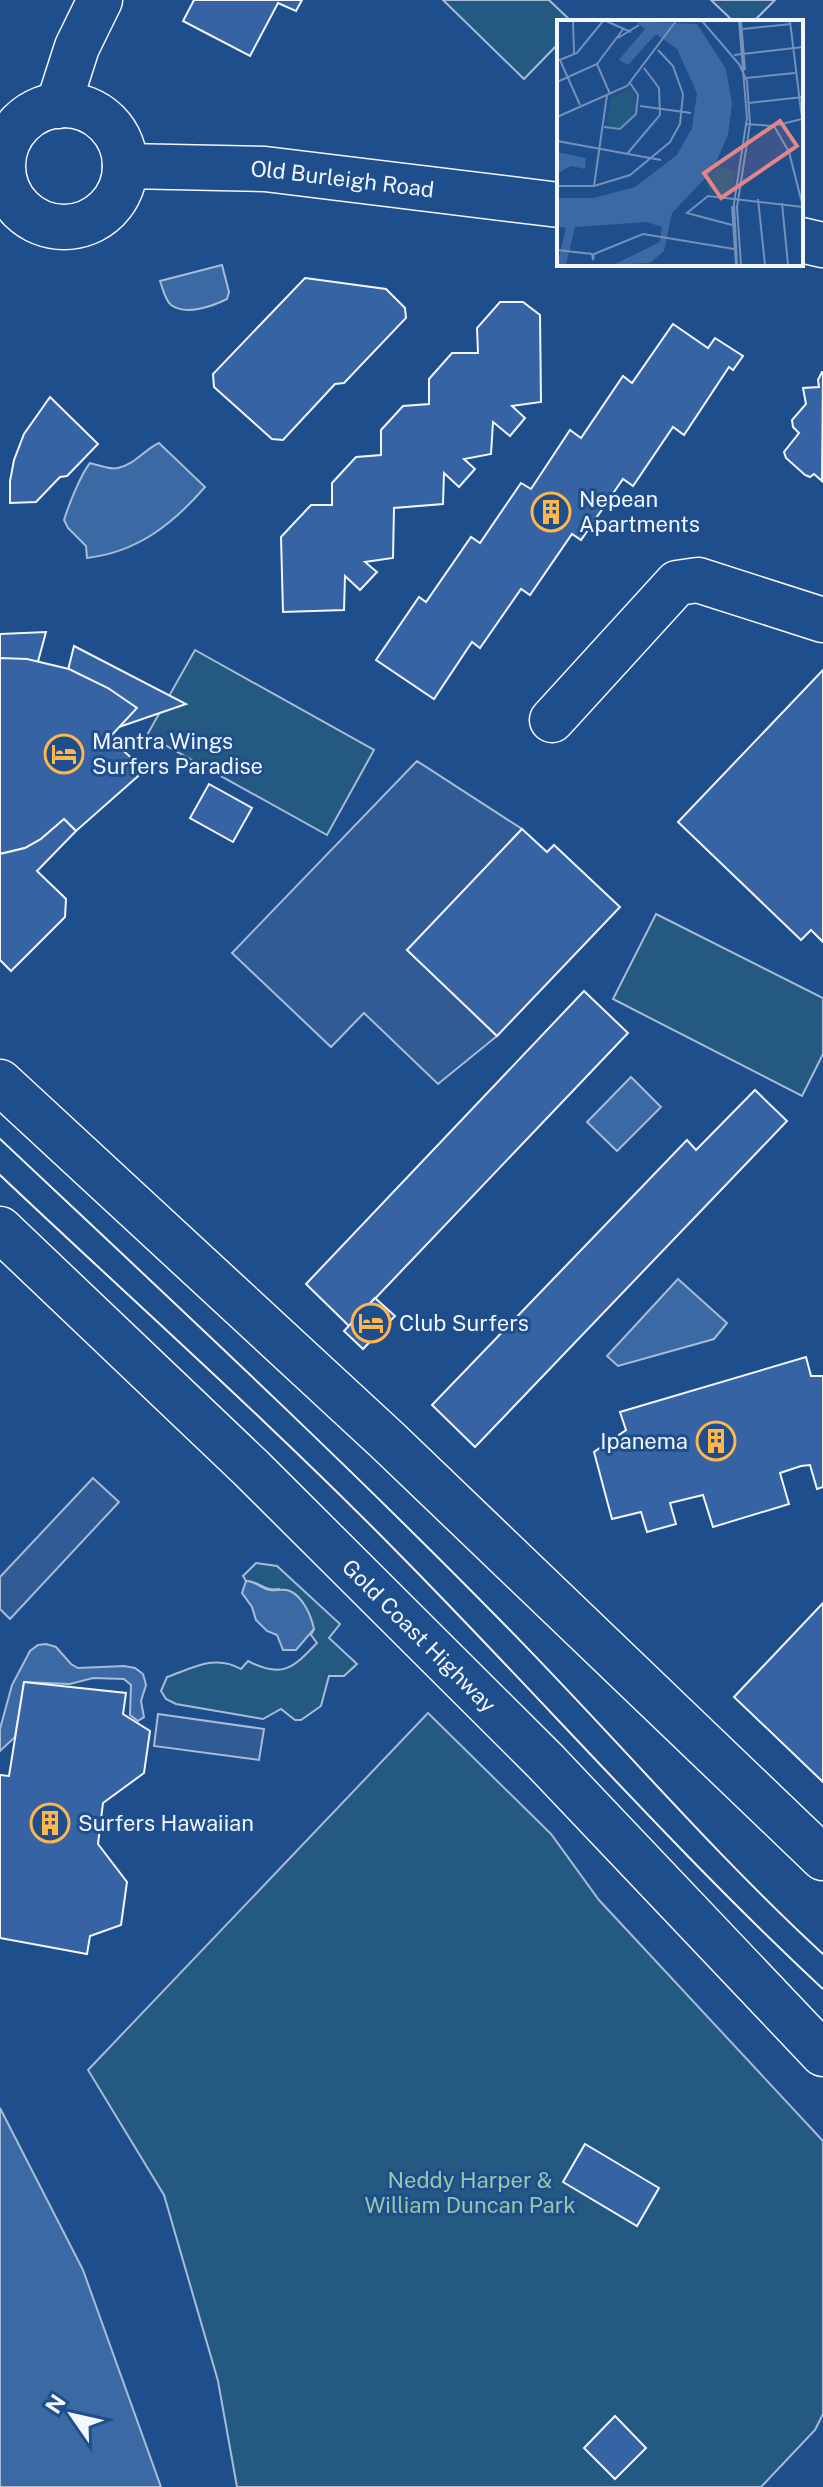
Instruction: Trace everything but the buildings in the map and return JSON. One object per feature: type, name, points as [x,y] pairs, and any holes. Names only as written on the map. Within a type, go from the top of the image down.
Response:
[{"type":"main road","points":[[58,106],[77,47],[100,0]]},
{"type":"main road","points":[[58,106],[87,109],[114,131],[121,143],[125,166],[120,190],[98,217],[86,223],[74,226],[11,223],[4,180],[3,159],[7,146],[12,134],[26,118],[58,106]]},
{"type":"main road","name":"Old Burleigh Road","points":[[125,166],[265,169],[557,205]]},
{"type":"main road","points":[[803,240],[823,245]]},
{"type":"main road","points":[[552,720],[677,583],[698,580],[823,620]]},
{"type":"main road","points":[[0,1082],[371,1425],[823,1858]]},
{"type":"main road","name":"Gold Coast Highway","points":[[0,1229],[251,1468],[534,1750],[823,2054]]},
{"type":"green space","points":[[443,0],[549,0],[570,20],[557,20],[557,45],[524,79]]},
{"type":"green space","points":[[711,0],[775,0],[755,20],[732,20]]},
{"type":"green space","points":[[195,650],[374,750],[327,835],[147,735]]},
{"type":"green space","points":[[656,914],[823,998],[823,1054],[802,1096],[613,999]]},
{"type":"green space","points":[[256,1563],[277,1566],[340,1624],[329,1638],[357,1664],[344,1676],[329,1676],[321,1706],[301,1720],[295,1720],[281,1709],[263,1719],[176,1704],[166,1699],[161,1691],[167,1677],[204,1664],[222,1663],[241,1669],[248,1661],[270,1669],[286,1668],[301,1659],[317,1643],[311,1635],[314,1629],[279,1589],[246,1581],[243,1576]]},
{"type":"green space","name":"Neddy Harper & William Duncan Park","points":[[428,1713],[551,1834],[599,1900],[823,2141],[823,2414],[815,2430],[761,2487],[237,2487],[218,2381],[164,2195],[88,2070]]},
{"type":"shaded area","points":[[222,265],[229,292],[227,299],[192,310],[177,308],[169,303],[160,281]]},
{"type":"shaded area","points":[[159,443],[205,487],[166,525],[138,543],[87,558],[86,546],[64,520],[90,463],[118,468]]},
{"type":"shaded area","points":[[417,761],[522,829],[407,950],[497,1036],[438,1084],[364,1013],[331,1047],[232,953]]},
{"type":"shaded area","points":[[631,1077],[661,1107],[617,1151],[587,1122]]},
{"type":"shaded area","points":[[678,1279],[727,1323],[714,1339],[618,1366],[607,1356]]},
{"type":"shaded area","points":[[93,1478],[119,1502],[10,1619],[0,1609],[0,1577]]},
{"type":"shaded area","points":[[246,1581],[267,1589],[290,1591],[303,1602],[314,1629],[296,1650],[283,1650],[277,1635],[267,1631],[256,1620],[252,1607],[242,1593]]},
{"type":"shaded area","points":[[46,1644],[56,1647],[78,1668],[135,1668],[143,1674],[146,1685],[141,1701],[144,1717],[138,1721],[130,1715],[131,1685],[124,1679],[93,1678],[70,1684],[24,1682],[15,1737],[0,1751],[0,1729],[12,1685],[30,1651]]},
{"type":"shaded area","points":[[158,1714],[264,1729],[259,1760],[154,1746]]},
{"type":"shaded area","points":[[0,2108],[83,2270],[161,2487],[0,2487]]},
{"type":"tram line","points":[[0,1139],[439,1558],[699,1831],[823,1954]]},
{"type":"tram line","points":[[0,1175],[353,1508],[715,1884],[823,1989]]},
{"type":"place","name":"Nepean Apartments","points":[[551,512]]},
{"type":"place","name":"Mantra Wings Surfers Paradise","points":[[64,754]]},
{"type":"place","name":"Club Surfers","points":[[371,1323]]},
{"type":"place","name":"Ipanema","points":[[716,1441]]},
{"type":"place","name":"Surfers Hawaiian","points":[[50,1823]]}]
